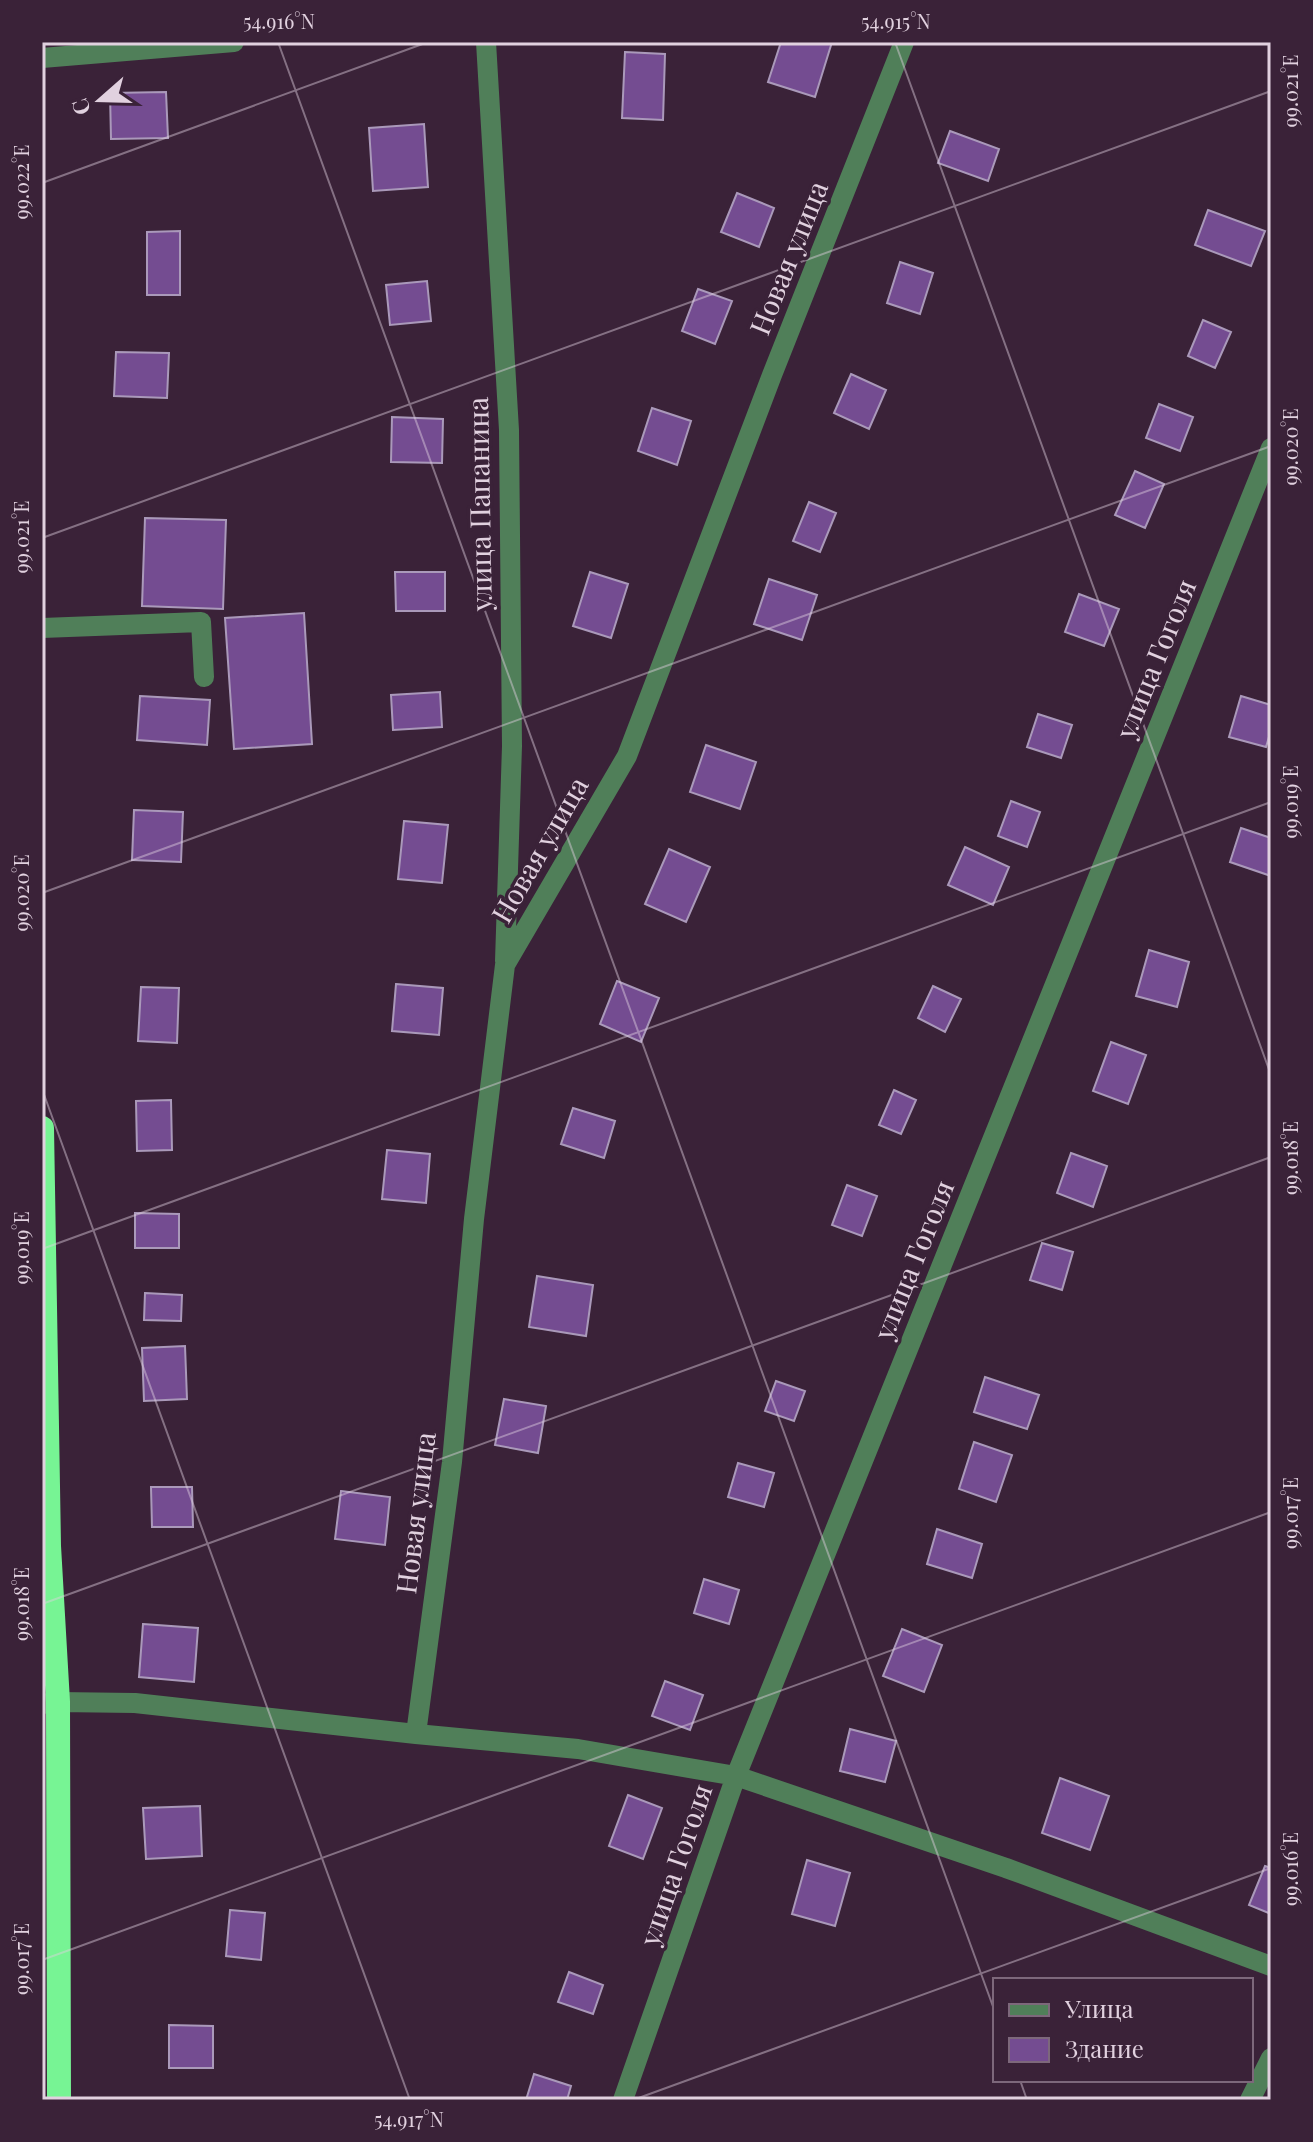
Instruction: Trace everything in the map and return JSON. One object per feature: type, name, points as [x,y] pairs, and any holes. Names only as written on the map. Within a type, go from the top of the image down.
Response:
[{"type":"highway","points":[[42,1128],[59,2100]]},
{"type":"street","points":[[42,58],[234,42]]},
{"type":"street","name":"улица Папанина","points":[[486,42],[509,430],[512,746],[505,965]]},
{"type":"street","name":"Новая улица","points":[[416,1734],[452,1462],[474,1219],[505,965],[627,756],[772,375],[904,42]]},
{"type":"street","name":"улица Гоголя","points":[[623,2100],[736,1776],[1271,448]]},
{"type":"street","points":[[42,628],[201,622],[204,677]]},
{"type":"street","points":[[50,1703],[135,1703],[578,1749],[736,1776],[1006,1868],[1271,1966]]},
{"type":"street","points":[[1250,2100],[1271,2058]]},
{"type":"building","points":[[781,42],[832,42],[815,97],[768,82]]},
{"type":"building","points":[[625,52],[665,54],[663,120],[622,118]]},
{"type":"building","points":[[166,92],[168,138],[111,139],[110,93]]},
{"type":"building","points":[[424,124],[428,187],[373,191],[369,128]]},
{"type":"building","points":[[950,131],[999,149],[988,181],[938,163]]},
{"type":"building","points":[[737,193],[774,208],[759,247],[721,232]]},
{"type":"building","points":[[1208,210],[1265,231],[1251,266],[1195,245]]},
{"type":"building","points":[[180,231],[180,295],[147,295],[147,232]]},
{"type":"building","points":[[900,262],[933,273],[920,314],[887,303]]},
{"type":"building","points":[[427,281],[431,321],[390,325],[386,285]]},
{"type":"building","points":[[698,289],[732,301],[715,344],[682,331]]},
{"type":"building","points":[[1203,320],[1231,332],[1215,368],[1188,356]]},
{"type":"building","points":[[116,352],[169,353],[167,398],[114,396]]},
{"type":"building","points":[[851,374],[886,390],[869,429],[834,413]]},
{"type":"building","points":[[1159,404],[1193,417],[1180,451],[1146,438]]},
{"type":"building","points":[[652,408],[691,421],[677,465],[638,451]]},
{"type":"building","points":[[392,417],[443,419],[442,463],[391,462]]},
{"type":"building","points":[[1135,471],[1164,484],[1145,528],[1115,515]]},
{"type":"building","points":[[809,502],[836,513],[820,552],[793,541]]},
{"type":"building","points":[[145,518],[226,520],[223,609],[142,606]]},
{"type":"building","points":[[395,572],[445,572],[445,611],[396,611]]},
{"type":"building","points":[[590,572],[628,584],[611,638],[573,626]]},
{"type":"building","points":[[769,579],[817,595],[802,640],[754,624]]},
{"type":"building","points":[[1079,594],[1119,609],[1104,646],[1065,632]]},
{"type":"building","points":[[304,613],[312,744],[234,749],[225,618]]},
{"type":"building","points":[[440,692],[442,727],[393,730],[391,695]]},
{"type":"building","points":[[140,696],[210,700],[207,745],[137,740]]},
{"type":"building","points":[[1241,696],[1271,705],[1271,730],[1266,747],[1229,737]]},
{"type":"building","points":[[1038,714],[1072,725],[1061,758],[1027,747]]},
{"type":"building","points":[[706,745],[756,762],[740,809],[690,792]]},
{"type":"building","points":[[1011,801],[1040,812],[1027,847],[998,836]]},
{"type":"building","points":[[134,810],[183,812],[181,862],[132,860]]},
{"type":"building","points":[[404,821],[448,825],[442,883],[398,879]]},
{"type":"building","points":[[1241,828],[1271,838],[1271,876],[1230,862]]},
{"type":"building","points":[[965,847],[1009,867],[993,905],[948,885]]},
{"type":"building","points":[[669,849],[710,867],[686,922],[645,904]]},
{"type":"building","points":[[1149,950],[1189,962],[1177,1007],[1136,996]]},
{"type":"building","points":[[617,981],[659,998],[641,1042],[600,1024]]},
{"type":"building","points":[[396,984],[443,988],[439,1035],[392,1031]]},
{"type":"building","points":[[933,986],[961,999],[945,1032],[918,1018]]},
{"type":"building","points":[[141,987],[179,988],[177,1043],[138,1041]]},
{"type":"building","points":[[1111,1042],[1146,1055],[1128,1104],[1093,1091]]},
{"type":"building","points":[[894,1090],[916,1100],[901,1134],[879,1125]]},
{"type":"building","points":[[171,1100],[172,1150],[137,1151],[136,1101]]},
{"type":"building","points":[[573,1108],[615,1121],[604,1158],[561,1144]]},
{"type":"building","points":[[387,1150],[430,1154],[426,1203],[382,1199]]},
{"type":"building","points":[[1071,1153],[1107,1166],[1093,1207],[1057,1193]]},
{"type":"building","points":[[847,1185],[877,1196],[862,1236],[832,1225]]},
{"type":"building","points":[[135,1213],[179,1214],[179,1248],[135,1248]]},
{"type":"building","points":[[1042,1243],[1073,1252],[1062,1290],[1030,1280]]},
{"type":"building","points":[[537,1276],[593,1285],[586,1336],[529,1327]]},
{"type":"building","points":[[145,1293],[182,1295],[181,1321],[144,1320]]},
{"type":"building","points":[[185,1346],[187,1399],[144,1401],[142,1348]]},
{"type":"building","points":[[985,1377],[1039,1395],[1027,1429],[974,1412]]},
{"type":"building","points":[[776,1381],[805,1391],[794,1421],[765,1411]]},
{"type":"building","points":[[504,1399],[546,1406],[538,1453],[495,1445]]},
{"type":"building","points":[[974,1442],[1012,1455],[996,1502],[959,1489]]},
{"type":"building","points":[[738,1463],[774,1473],[764,1507],[728,1497]]},
{"type":"building","points":[[151,1487],[192,1487],[193,1527],[152,1527]]},
{"type":"building","points":[[341,1491],[390,1497],[385,1545],[335,1539]]},
{"type":"building","points":[[937,1529],[982,1544],[972,1578],[927,1564]]},
{"type":"building","points":[[704,1579],[739,1590],[729,1624],[694,1613]]},
{"type":"building","points":[[143,1624],[198,1628],[194,1682],[139,1677]]},
{"type":"building","points":[[902,1629],[942,1645],[924,1692],[883,1676]]},
{"type":"building","points":[[665,1681],[703,1695],[690,1730],[652,1716]]},
{"type":"building","points":[[850,1729],[896,1741],[885,1782],[840,1771]]},
{"type":"building","points":[[1060,1778],[1109,1796],[1090,1850],[1042,1833]]},
{"type":"building","points":[[628,1795],[662,1808],[643,1859],[609,1846]]},
{"type":"building","points":[[200,1806],[202,1856],[146,1859],[143,1808]]},
{"type":"building","points":[[807,1860],[850,1873],[835,1926],[792,1914]]},
{"type":"building","points":[[1265,1866],[1271,1868],[1271,1914],[1249,1905]]},
{"type":"building","points":[[230,1910],[265,1913],[261,1960],[226,1956]]},
{"type":"building","points":[[569,1972],[603,1985],[593,2014],[558,2002]]},
{"type":"building","points":[[169,2025],[213,2026],[213,2068],[169,2068]]},
{"type":"building","points":[[534,2074],[571,2086],[567,2100],[526,2100]]}]
